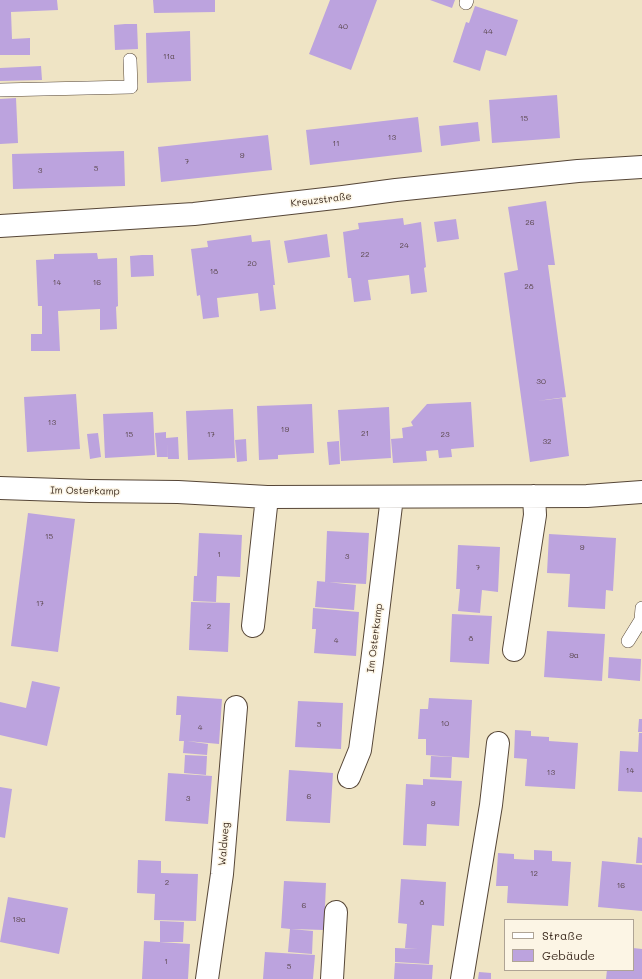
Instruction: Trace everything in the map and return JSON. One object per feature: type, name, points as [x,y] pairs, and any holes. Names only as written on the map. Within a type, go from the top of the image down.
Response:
[{"type":"street","name":"Kreuzstraße","points":[[0,226],[194,214],[578,170],[642,167]]},
{"type":"street","name":"Im Osterkamp","points":[[0,488],[178,492],[267,497],[587,496],[642,492]]},
{"type":"street","points":[[514,650],[535,515],[534,496]]},
{"type":"street","points":[[253,626],[267,497]]},
{"type":"street","name":"Im Osterkamp","points":[[349,777],[360,750],[392,497]]},
{"type":"street","name":"Waldweg","points":[[208,979],[222,874],[236,708]]},
{"type":"street","points":[[462,979],[491,805],[498,743]]},
{"type":"street","points":[[332,979],[336,912]]},
{"type":"lane","points":[[0,90],[131,87],[130,60]]},
{"type":"lane","points":[[628,642],[641,620],[642,608]]},
{"type":"building","points":[[0,0],[57,0],[58,10],[11,12],[12,39],[30,38],[30,55],[0,55]]},
{"type":"building","points":[[153,0],[215,0],[215,12],[154,13]]},
{"type":"building","points":[[330,0],[377,0],[351,70],[309,54]]},
{"type":"building","points":[[430,0],[455,0],[452,8]]},
{"type":"building","points":[[475,6],[518,20],[506,56],[486,50],[480,71],[453,62],[466,22],[469,23]]},
{"type":"building","points":[[137,24],[138,49],[115,50],[114,25]]},
{"type":"building","points":[[190,31],[191,81],[147,83],[146,33]]},
{"type":"building","points":[[41,66],[42,80],[0,81],[0,68]]},
{"type":"building","points":[[557,95],[560,138],[492,143],[489,100]]},
{"type":"building","points":[[16,98],[18,143],[0,144],[0,99]]},
{"type":"building","points":[[418,117],[422,152],[310,165],[306,130]]},
{"type":"building","points":[[478,122],[480,141],[441,146],[439,126]]},
{"type":"building","points":[[268,135],[272,170],[161,182],[158,147]]},
{"type":"building","points":[[124,151],[125,186],[13,189],[12,154]]},
{"type":"building","points":[[546,201],[555,265],[548,265],[566,397],[537,401],[562,398],[569,456],[530,462],[504,273],[518,270],[508,207]]},
{"type":"building","points":[[403,218],[404,225],[421,222],[427,292],[411,294],[409,275],[368,280],[371,300],[354,302],[351,278],[348,278],[343,232],[359,229],[358,223]]},
{"type":"building","points":[[456,219],[459,239],[437,242],[434,222]]},
{"type":"building","points":[[327,234],[330,257],[288,263],[284,241]]},
{"type":"building","points":[[251,235],[252,242],[270,240],[276,309],[260,311],[258,293],[217,298],[219,317],[203,319],[200,295],[197,296],[191,249],[208,247],[207,241]]},
{"type":"building","points":[[97,253],[98,259],[117,258],[117,329],[100,330],[100,309],[58,311],[60,351],[31,351],[31,334],[42,334],[42,306],[38,306],[36,260],[54,259],[54,254]]},
{"type":"building","points":[[153,255],[154,276],[131,277],[130,256]]},
{"type":"building","points":[[76,394],[80,449],[27,452],[24,397]]},
{"type":"building","points":[[471,402],[474,447],[451,449],[452,457],[439,458],[438,450],[426,451],[427,461],[393,463],[391,439],[403,438],[402,428],[413,426],[411,422],[427,404]]},
{"type":"building","points":[[312,404],[314,453],[278,455],[278,459],[259,460],[257,406]]},
{"type":"building","points":[[389,407],[391,458],[341,461],[338,410]]},
{"type":"building","points":[[233,409],[235,458],[188,460],[186,411]]},
{"type":"building","points":[[153,412],[155,455],[105,458],[103,414]]},
{"type":"building","points":[[166,432],[166,438],[178,437],[179,459],[157,457],[155,433]]},
{"type":"building","points":[[98,433],[101,457],[90,459],[87,434]]},
{"type":"building","points":[[246,439],[247,461],[237,462],[235,440]]},
{"type":"building","points":[[339,441],[340,464],[329,465],[327,442]]},
{"type":"building","points":[[28,513],[75,519],[58,652],[11,646]]},
{"type":"building","points":[[327,531],[369,533],[366,584],[325,582]]},
{"type":"building","points":[[199,533],[242,535],[240,577],[217,576],[216,602],[193,601],[194,576],[197,576]]},
{"type":"building","points":[[549,534],[616,538],[613,591],[606,590],[605,609],[568,607],[570,574],[547,573]]},
{"type":"building","points":[[458,545],[500,547],[498,592],[482,590],[480,613],[458,611],[460,589],[456,589]]},
{"type":"building","points":[[317,581],[356,585],[354,610],[315,607]]},
{"type":"building","points":[[191,602],[230,603],[228,652],[189,650]]},
{"type":"building","points":[[313,608],[359,612],[356,656],[314,653],[316,629],[312,629]]},
{"type":"building","points":[[452,614],[492,616],[489,664],[450,662]]},
{"type":"building","points":[[547,631],[605,634],[602,681],[544,677]]},
{"type":"building","points":[[609,657],[641,659],[640,681],[608,678]]},
{"type":"building","points":[[32,681],[60,687],[47,746],[0,735],[0,702],[26,708]]},
{"type":"building","points":[[177,696],[222,699],[219,744],[187,741],[208,744],[207,755],[183,753],[184,741],[179,741],[181,715],[176,715]]},
{"type":"building","points":[[429,698],[472,700],[469,758],[426,755],[426,739],[418,739],[420,709],[428,709]]},
{"type":"building","points":[[298,701],[343,703],[341,749],[295,747]]},
{"type":"building","points":[[639,719],[642,719],[642,732],[638,732]]},
{"type":"building","points":[[515,730],[531,731],[531,736],[549,737],[549,741],[578,743],[575,789],[525,786],[527,759],[514,758]]},
{"type":"building","points":[[639,733],[642,733],[642,792],[618,791],[620,751],[638,752]]},
{"type":"building","points":[[185,755],[207,756],[206,775],[184,773]]},
{"type":"building","points":[[431,756],[452,757],[451,778],[430,777]]},
{"type":"building","points":[[289,770],[333,773],[330,823],[286,821]]},
{"type":"building","points":[[168,773],[212,776],[208,824],[165,821]]},
{"type":"building","points":[[423,779],[462,781],[459,826],[427,824],[426,846],[403,845],[406,784],[423,785]]},
{"type":"building","points":[[0,787],[12,789],[5,838],[0,837]]},
{"type":"building","points":[[638,837],[642,838],[642,863],[636,863]]},
{"type":"building","points":[[534,850],[552,851],[552,861],[571,862],[568,906],[507,903],[508,886],[496,886],[498,853],[514,854],[514,859],[534,860]]},
{"type":"building","points":[[138,860],[161,861],[161,873],[198,874],[196,921],[154,920],[155,894],[137,893]]},
{"type":"building","points":[[602,861],[642,865],[642,911],[598,907]]},
{"type":"building","points":[[401,879],[446,882],[444,926],[432,925],[429,964],[395,962],[395,948],[418,949],[405,948],[407,924],[398,923]]},
{"type":"building","points":[[284,881],[326,883],[324,930],[291,929],[313,931],[312,954],[288,952],[290,929],[281,928]]},
{"type":"building","points":[[8,897],[68,908],[59,954],[0,942]]},
{"type":"building","points":[[160,921],[184,922],[183,942],[160,942]]},
{"type":"building","points":[[144,941],[190,944],[188,979],[142,979]]},
{"type":"building","points":[[634,948],[642,949],[642,979],[606,979],[607,971],[634,971]]},
{"type":"building","points":[[265,952],[315,955],[313,979],[263,979]]},
{"type":"building","points":[[395,963],[433,965],[432,979],[394,979]]},
{"type":"building","points":[[479,972],[491,973],[491,979],[478,979]]}]
